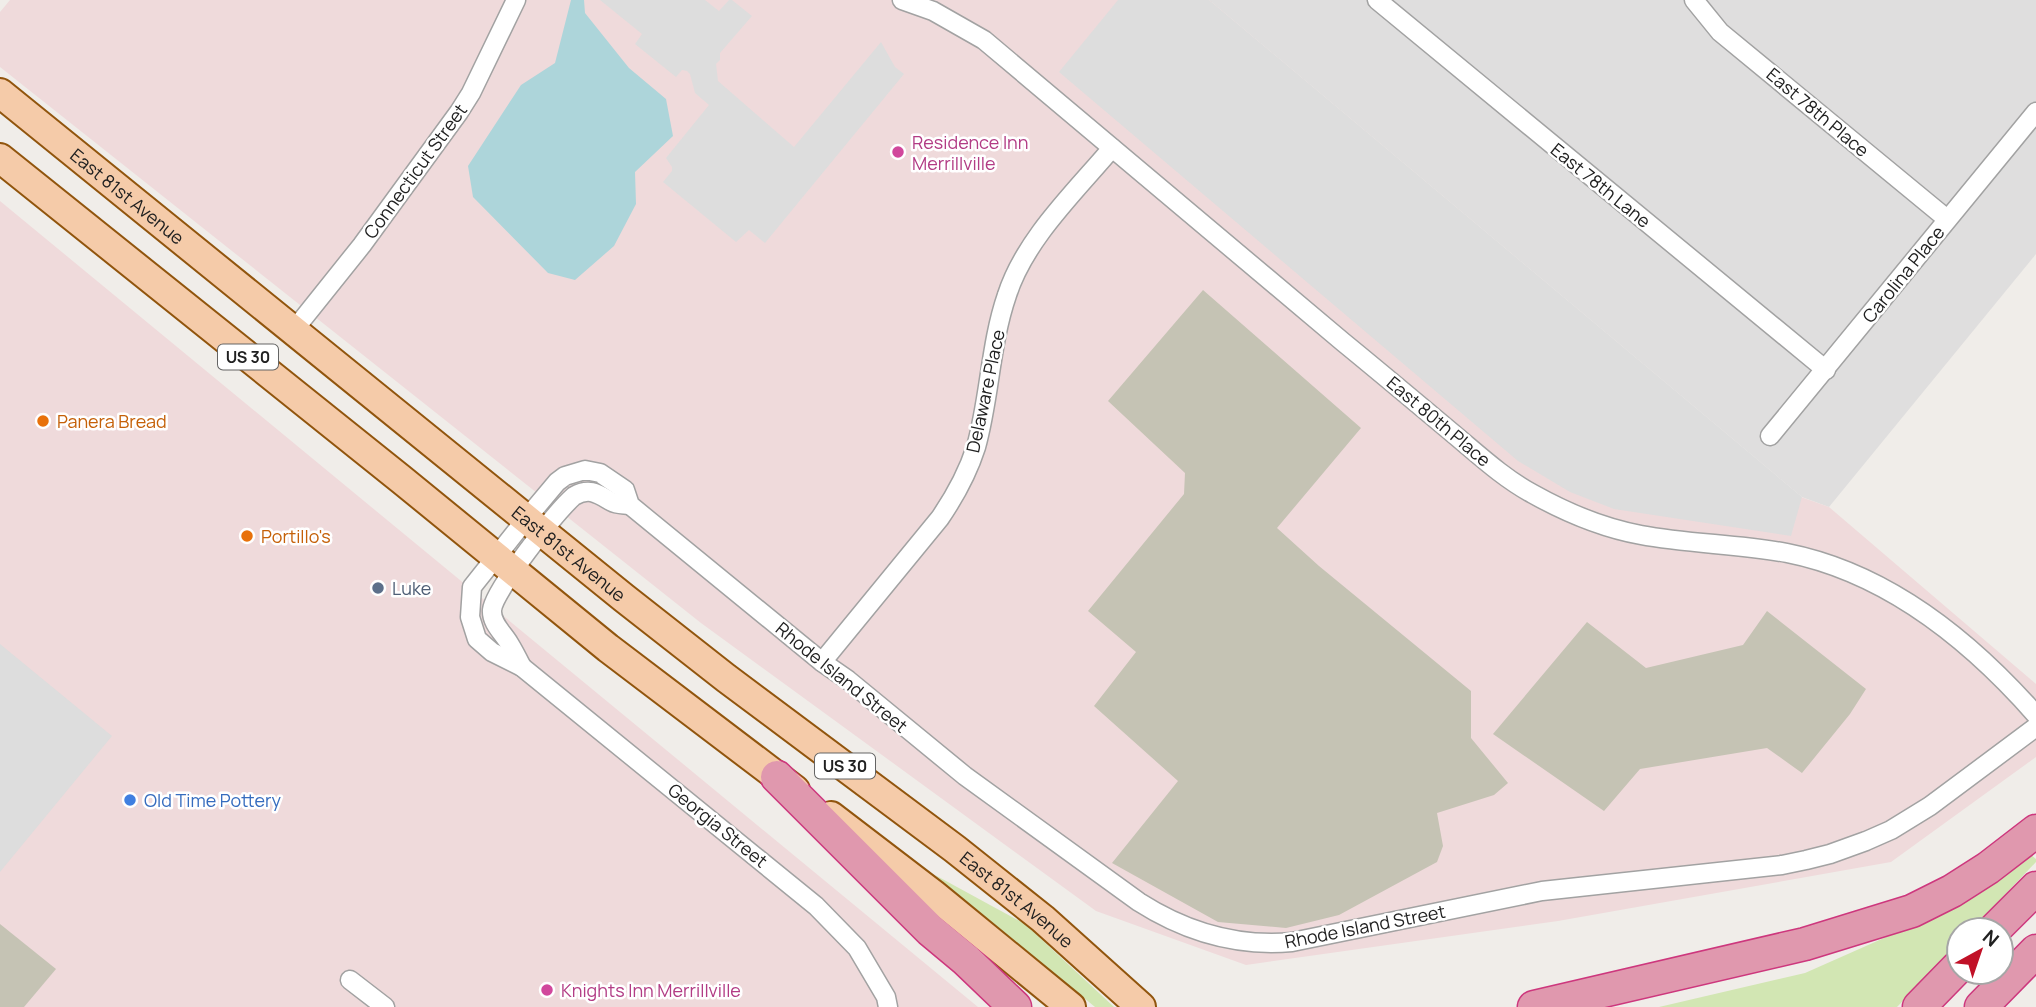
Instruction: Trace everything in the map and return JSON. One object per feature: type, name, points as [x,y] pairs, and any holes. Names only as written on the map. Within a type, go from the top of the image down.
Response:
[{"type":"highway","points":[[777,777],[930,930],[1015,1007]]},
{"type":"highway","points":[[1534,1007],[1805,944],[1912,911],[1970,880],[2036,831]]},
{"type":"highway","points":[[2008,916],[2036,888]]},
{"type":"highway","points":[[1981,1007],[2036,951]]},
{"type":"highway","points":[[966,960],[1007,985],[1034,1007]]},
{"type":"highway","points":[[1919,1007],[1945,980]]},
{"type":"main road","name":"East 81st Avenue","points":[[0,93],[726,678],[937,835],[1033,911],[1141,1007]]},
{"type":"main road","name":"US 30","points":[[0,158],[608,648],[888,859],[1071,1007]]},
{"type":"street","name":"Connecticut Street","points":[[294,330],[362,245],[459,112],[516,0]]},
{"type":"street","name":"East 80th Place","points":[[902,0],[933,11],[984,40],[1518,486],[1580,518],[1621,531],[1787,553],[1871,582],[1906,600],[1934,619],[1995,670],[2036,715]]},
{"type":"street","name":"East 78th Lane","points":[[1377,0],[1826,370]]},
{"type":"street","name":"East 78th Place","points":[[1694,0],[1720,32],[1947,219]]},
{"type":"street","name":"Carolina Place","points":[[1770,436],[2036,112]]},
{"type":"street","name":"Delaware Place","points":[[822,662],[940,518],[953,498],[976,447],[994,348],[1010,285],[1036,238],[1112,148]]},
{"type":"street","name":"Rhode Island Street","points":[[505,563],[534,525],[579,493],[593,491],[614,504],[630,505],[965,776],[1139,902],[1192,930],[1257,944],[1309,940],[1542,891],[1782,865],[1830,854],[1866,841],[1912,818],[2036,727]]},
{"type":"street","name":"Georgia Street","points":[[505,563],[472,587],[470,617],[473,630],[483,646],[522,667],[816,906],[857,948],[886,997],[888,1007]]},
{"type":"street","name":"Georgia Street","points":[[505,563],[492,610],[495,622],[522,667]]},
{"type":"street","points":[[350,980],[385,1007]]},
{"type":"shaded area","points":[[10,0],[1209,0],[1801,497],[1829,507],[2036,684],[2036,757],[1891,862],[1558,921],[1246,965],[1096,911],[701,623],[0,67],[0,12]]},
{"type":"shaded area","points":[[600,0],[705,0],[719,11],[732,0],[752,16],[720,53],[720,60],[716,64],[718,81],[794,147],[881,42],[895,67],[904,74],[765,243],[749,230],[736,242],[663,182],[672,171],[666,158],[709,105],[695,93],[687,71],[682,70],[676,77],[635,44],[642,34]]},
{"type":"shaded area","points":[[1118,0],[1209,0],[1802,497],[1791,536],[1614,509],[1570,492],[1518,461],[1059,72]]},
{"type":"shaded area","points":[[1209,0],[2036,0],[2036,254],[1829,507],[1802,497]]},
{"type":"shaded area","points":[[0,201],[978,1007],[0,1007]]},
{"type":"shaded area","points":[[1203,290],[1361,428],[1277,528],[1471,691],[1471,738],[1508,783],[1494,795],[1437,813],[1443,846],[1437,862],[1339,915],[1286,928],[1218,922],[1112,863],[1178,781],[1094,706],[1136,652],[1088,611],[1184,494],[1185,473],[1108,401]]},
{"type":"shaded area","points":[[1767,611],[1866,689],[1850,714],[1802,773],[1767,748],[1640,769],[1604,811],[1493,734],[1587,622],[1646,668],[1743,645]]},
{"type":"shaded area","points":[[0,644],[112,736],[0,872]]},
{"type":"shaded area","points":[[0,924],[56,969],[24,1007],[0,1007]]},
{"type":"green space","points":[[2030,854],[2036,859],[1984,916],[1945,916],[1945,957],[1897,1007],[1659,1007],[1805,973],[1945,911]]},
{"type":"green space","points":[[935,875],[1025,924],[1114,1007],[1095,1007]]},
{"type":"water","points":[[571,0],[584,0],[585,13],[629,68],[666,99],[673,136],[635,172],[636,204],[614,246],[575,280],[548,273],[473,197],[468,166],[521,85],[555,63]]},
{"type":"place","name":"Residence Inn Merrillville","points":[[898,152]]},
{"type":"place","name":"Panera Bread","points":[[43,421]]},
{"type":"place","name":"Portillo's","points":[[247,536]]},
{"type":"place","name":"Luke","points":[[378,588]]},
{"type":"place","name":"Old Time Pottery","points":[[130,800]]},
{"type":"place","name":"Knights Inn Merrillville","points":[[547,990]]}]
